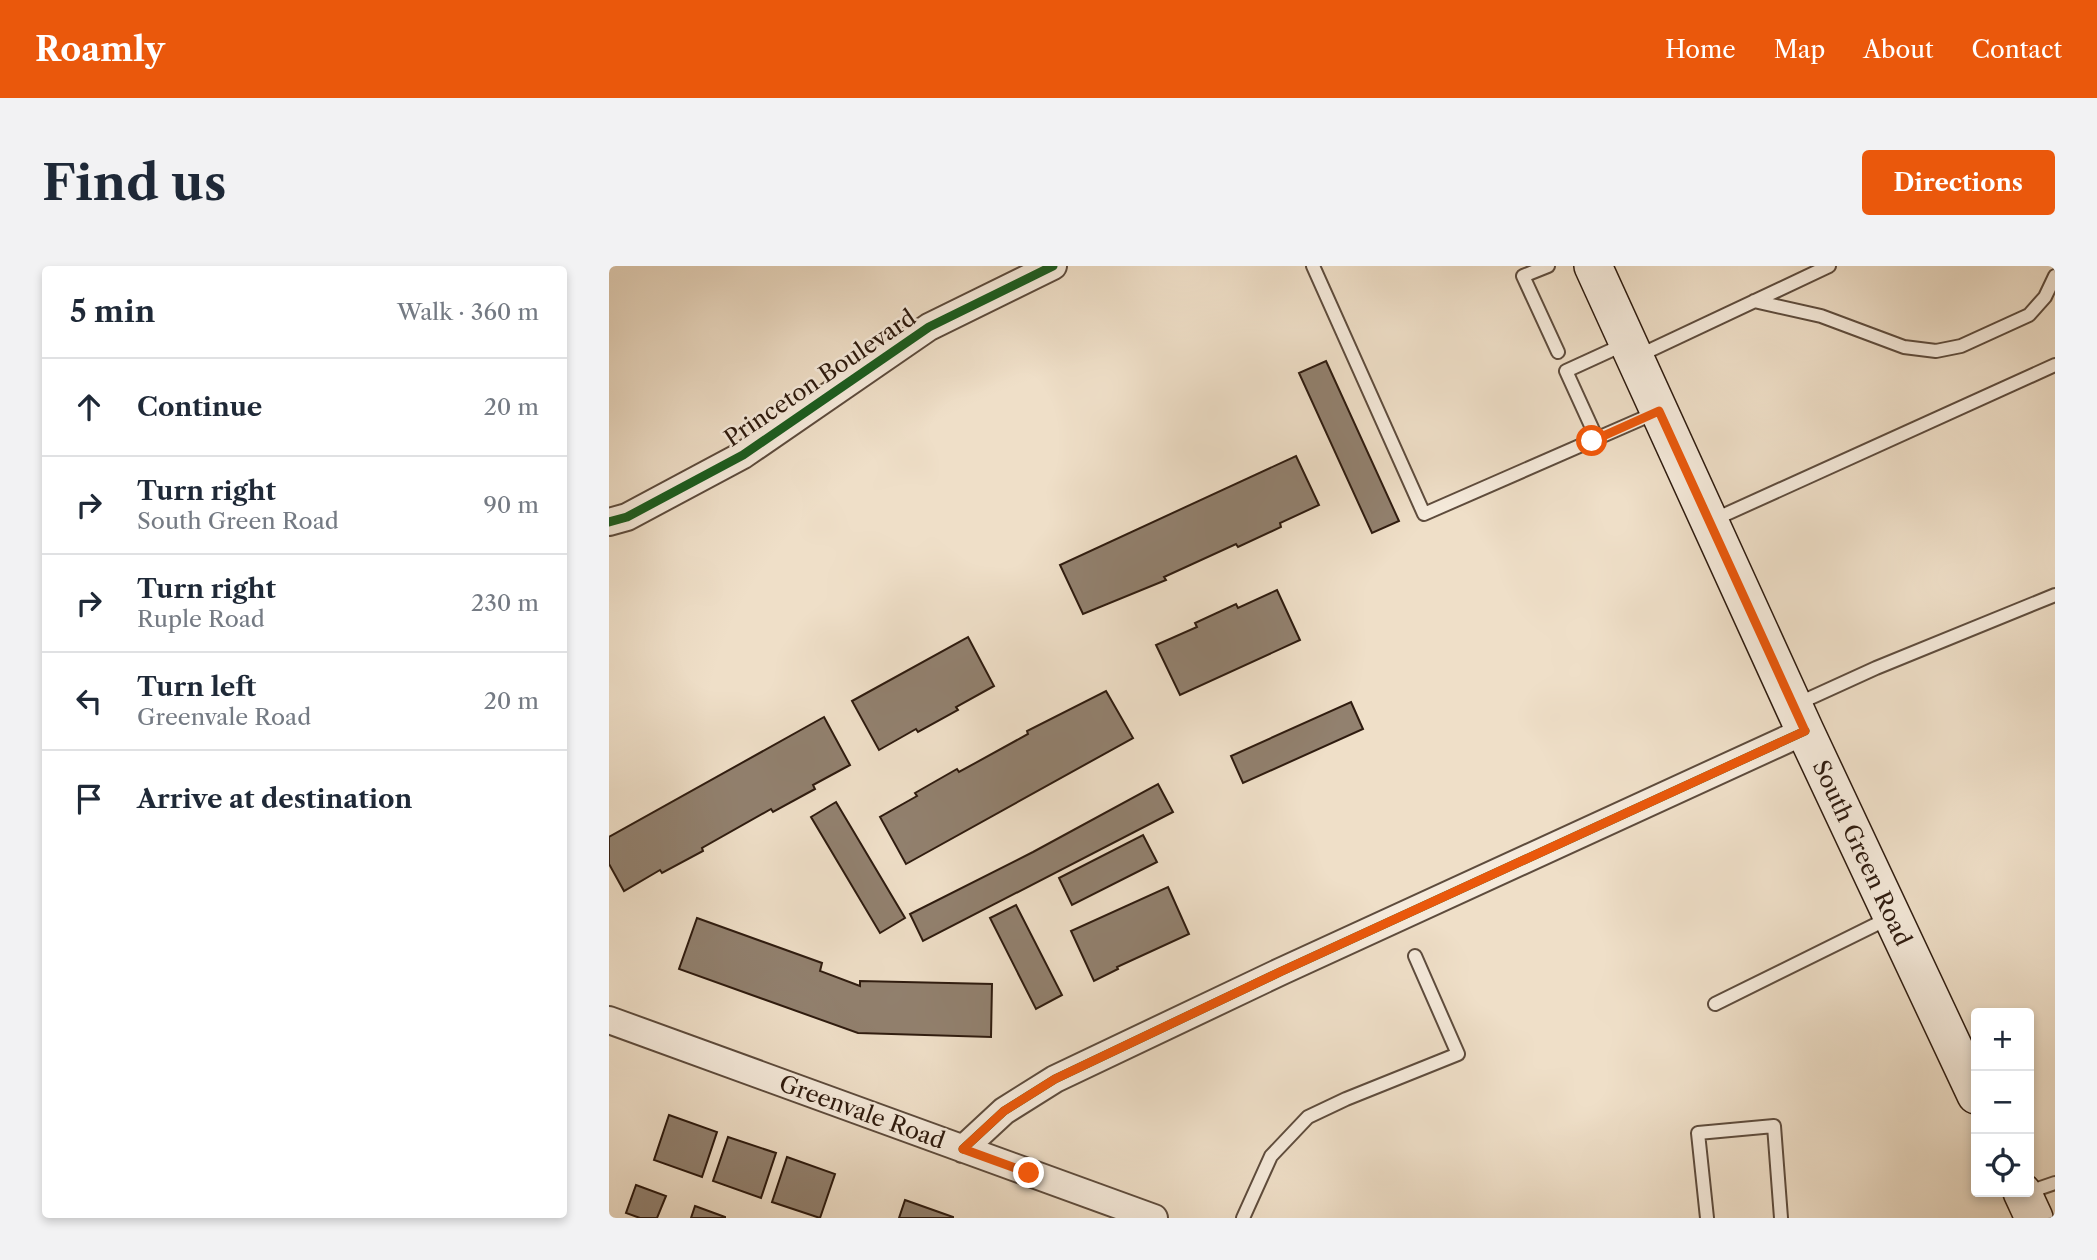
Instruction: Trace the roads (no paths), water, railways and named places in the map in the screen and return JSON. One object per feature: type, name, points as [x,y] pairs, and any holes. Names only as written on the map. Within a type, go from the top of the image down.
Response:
[{"type":"main road","name":"South Green Road","points":[[1593,266],[1799,718],[1971,1084]]},
{"type":"street","name":"Princeton Boulevard","points":[[609,522],[627,517],[743,455],[929,327],[1053,266]]},
{"type":"street","points":[[963,1149],[1004,1111],[1055,1079],[1799,718]]},
{"type":"street","name":"Greenvale Road","points":[[609,1020],[1154,1218]]},
{"type":"lane","points":[[1313,266],[1424,514],[1659,411]]},
{"type":"lane","points":[[1548,266],[1521,271],[1558,352]]},
{"type":"lane","points":[[1597,439],[1566,371],[1631,350],[1754,301],[1829,266]]},
{"type":"lane","points":[[1754,301],[1821,316],[1904,347],[1937,351],[1961,346],[2029,315],[2045,297],[2055,275]]},
{"type":"lane","points":[[1709,522],[2055,365]]},
{"type":"lane","points":[[1799,718],[1876,668],[2055,595]]},
{"type":"lane","points":[[1715,1004],[1892,916]]},
{"type":"lane","points":[[1243,1218],[1271,1156],[1308,1117],[1458,1054],[1415,956]]},
{"type":"lane","points":[[1707,1218],[1698,1133],[1774,1126],[1781,1218]]}]
